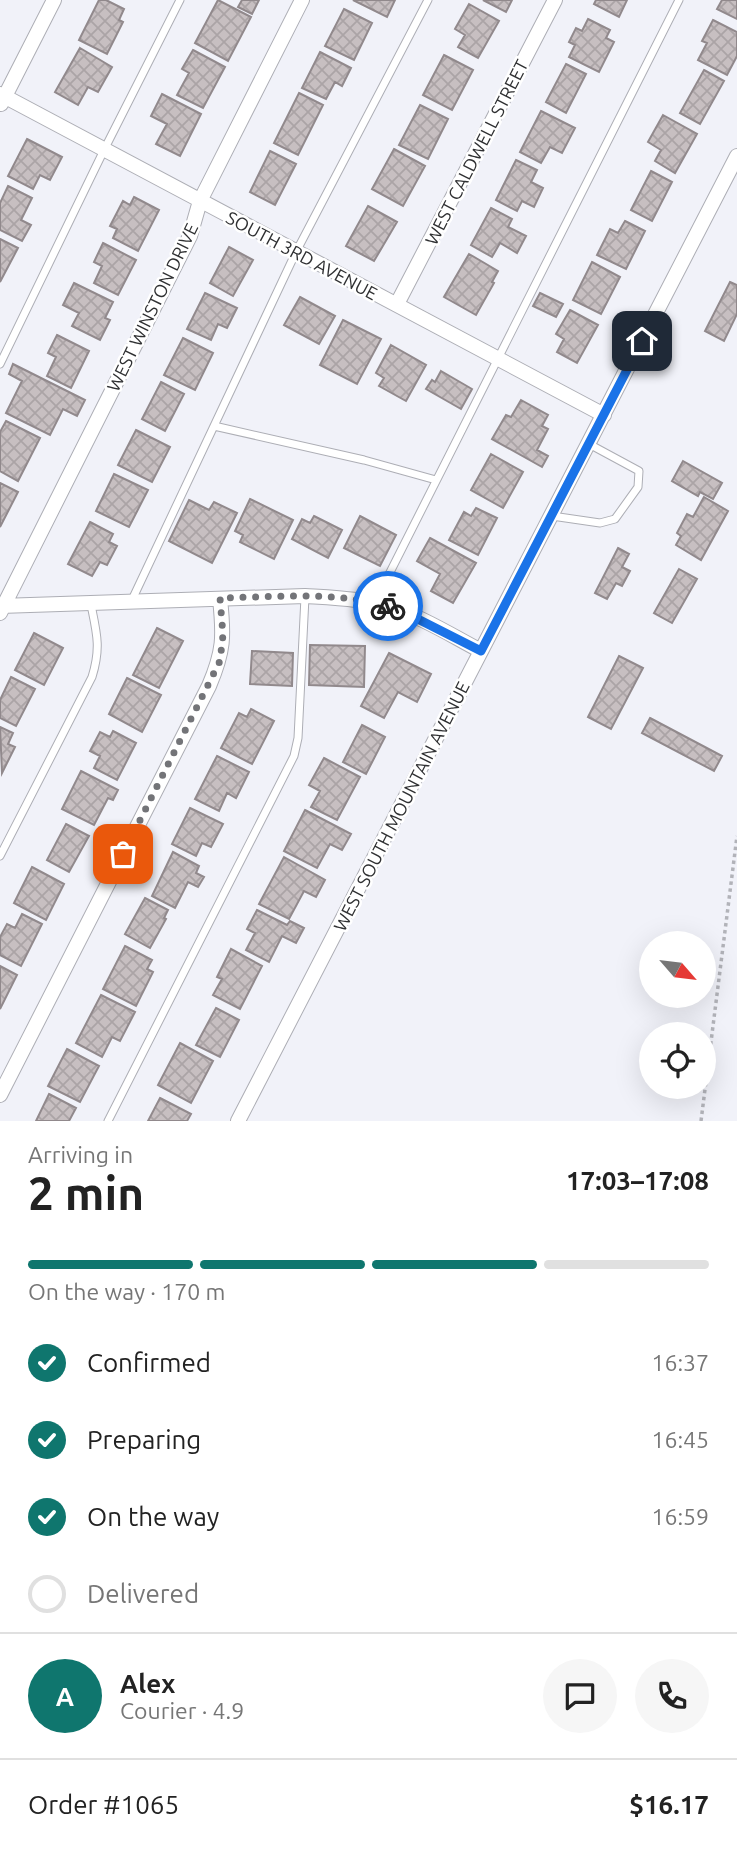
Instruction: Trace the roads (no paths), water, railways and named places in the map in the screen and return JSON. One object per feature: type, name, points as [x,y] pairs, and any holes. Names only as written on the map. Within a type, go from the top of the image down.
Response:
[{"type":"street","points":[[1,99],[54,0]]},
{"type":"street","name":"WEST WINSTON DRIVE","points":[[1,609],[190,236],[200,201],[302,0]]},
{"type":"street","name":"WEST CALDWELL STREET","points":[[397,304],[555,0]]},
{"type":"street","name":"SOUTH 3RD AVENUE","points":[[1,99],[104,150],[604,415]]},
{"type":"street","name":"WEST SOUTH MOUNTAIN AVENUE","points":[[238,1121],[737,156]]},
{"type":"street","points":[[1,609],[304,596],[375,603],[400,610],[481,651]]},
{"type":"street","points":[[0,1095],[220,661],[223,635],[220,598]]},
{"type":"lane","points":[[0,365],[180,0]]},
{"type":"lane","points":[[131,603],[296,252],[428,0]]},
{"type":"lane","points":[[375,603],[679,0]]},
{"type":"lane","points":[[214,426],[364,460],[436,480]]},
{"type":"lane","points":[[552,516],[600,523],[615,520],[638,487],[639,471],[589,444]]},
{"type":"lane","points":[[108,1121],[294,756],[298,738],[304,596]]},
{"type":"lane","points":[[0,856],[92,677],[98,659],[99,641],[91,605]]}]
